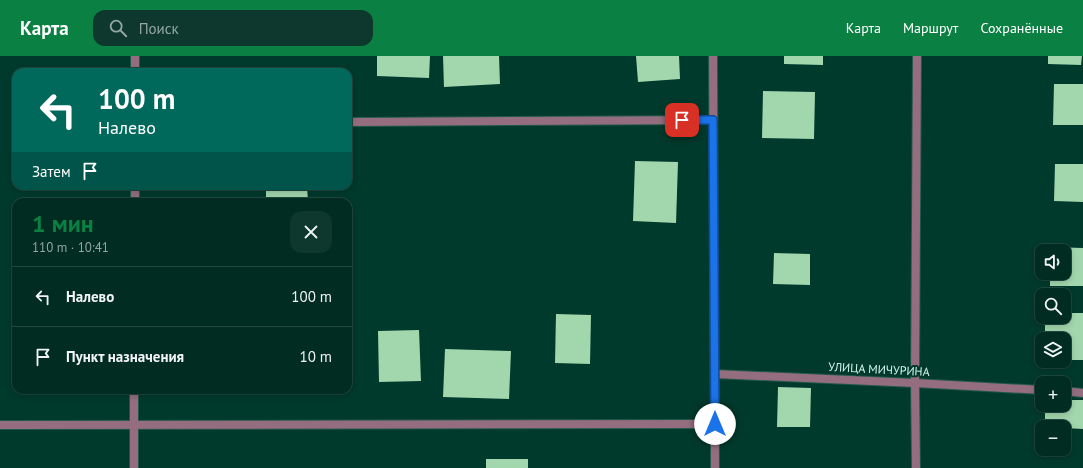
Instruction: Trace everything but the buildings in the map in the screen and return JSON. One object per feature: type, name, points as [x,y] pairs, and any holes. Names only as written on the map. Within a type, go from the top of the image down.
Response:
[{"type":"street","points":[[135,56],[135,68]]},
{"type":"street","points":[[713,56],[715,468]]},
{"type":"street","points":[[916,468],[915,383],[917,56]]},
{"type":"street","points":[[352,122],[713,120]]},
{"type":"street","name":"УЛИЦА МИЧУРИНА","points":[[715,374],[1035,390]]},
{"type":"street","points":[[1071,391],[1083,392]]},
{"type":"street","points":[[134,394],[134,468]]},
{"type":"street","points":[[0,425],[715,424]]},
{"type":"route","points":[[682,120],[713,120],[715,424]]}]
